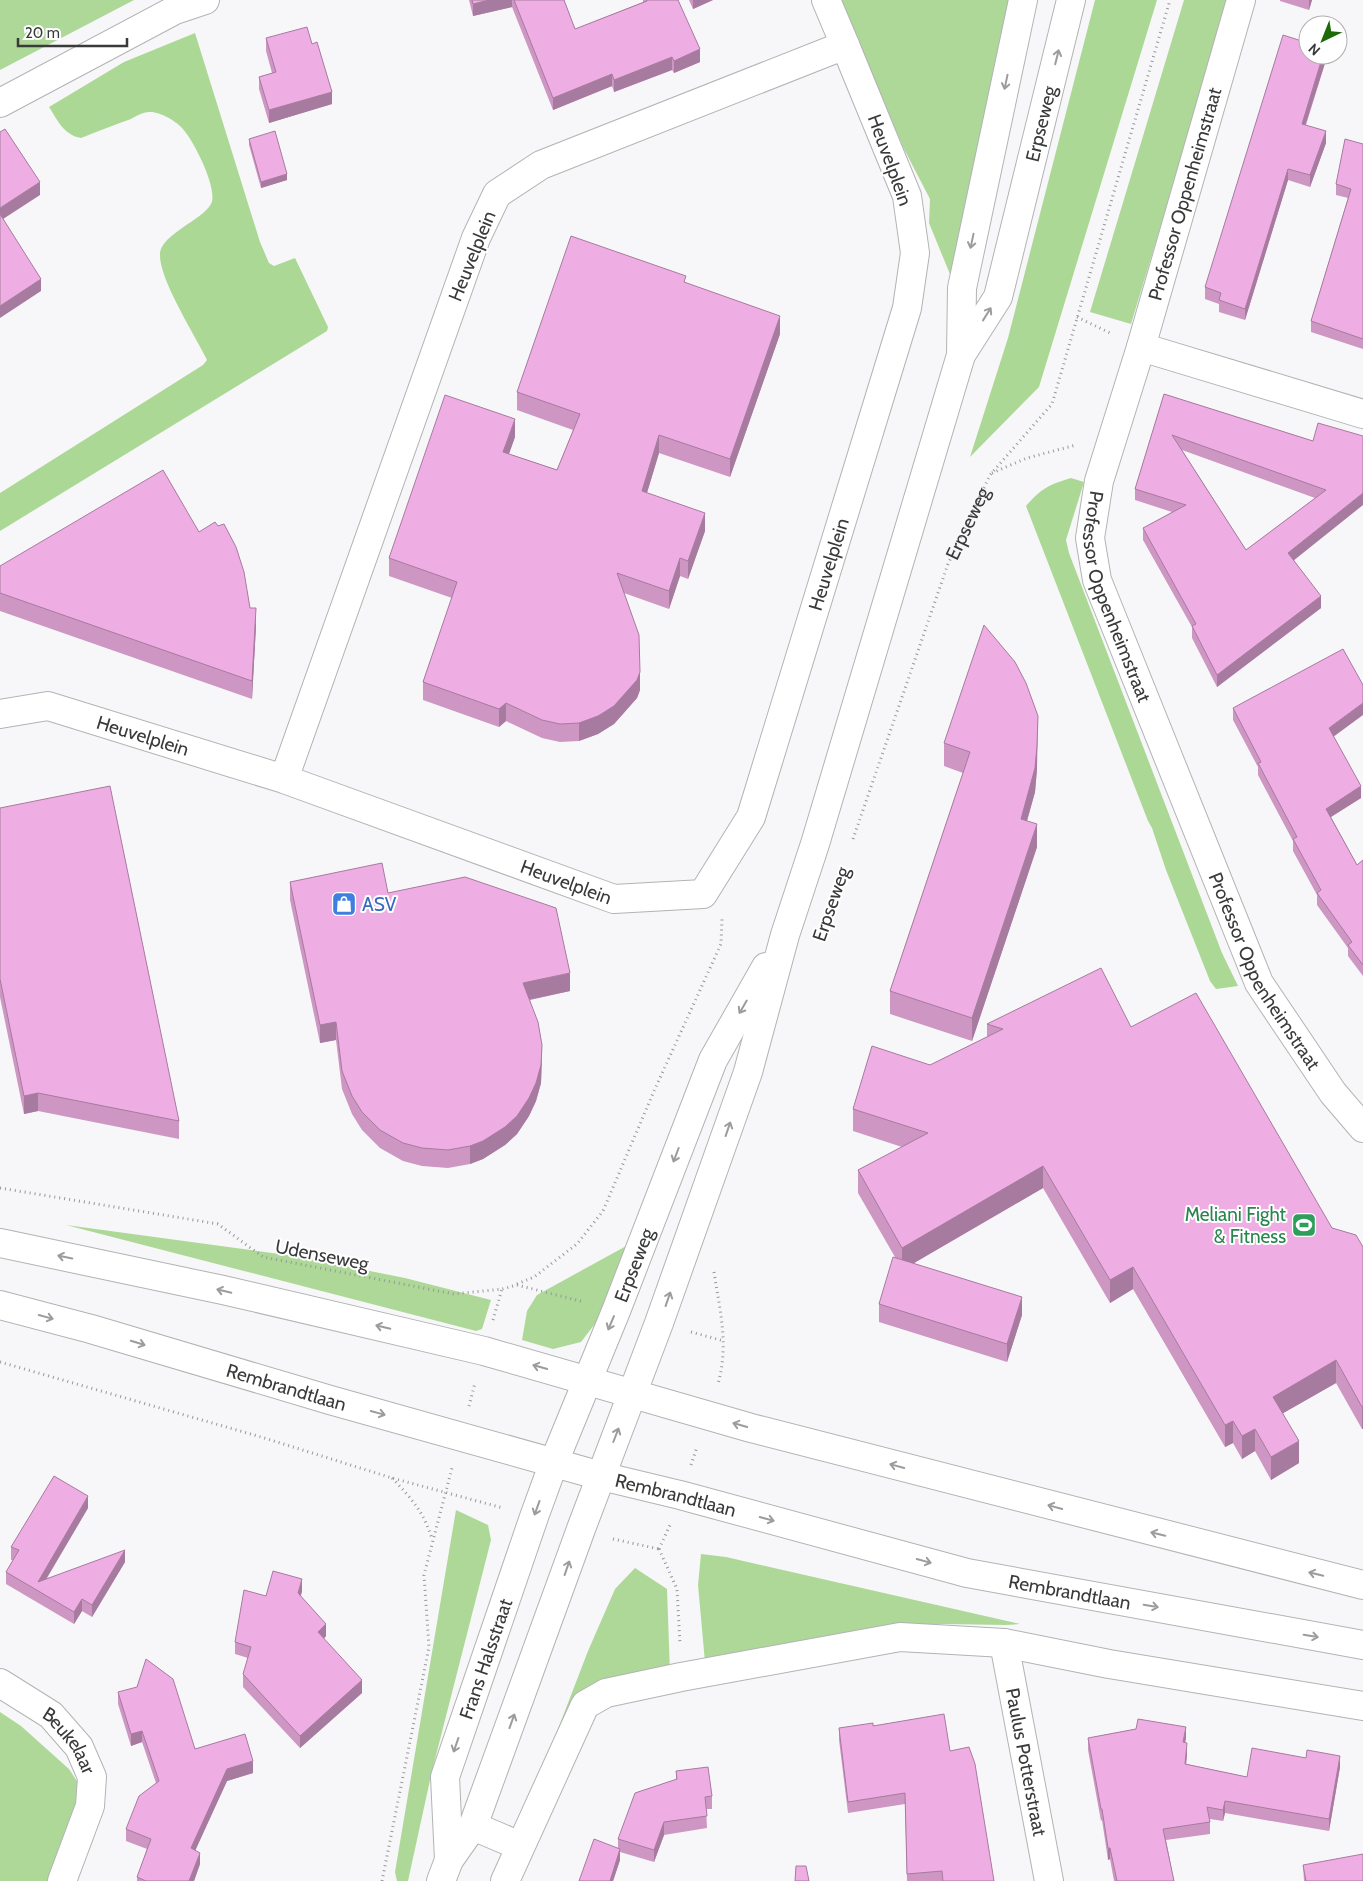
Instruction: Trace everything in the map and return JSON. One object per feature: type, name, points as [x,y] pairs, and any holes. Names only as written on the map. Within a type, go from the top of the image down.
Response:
[{"type":"street","points":[[0,103],[174,5],[205,0]]},
{"type":"street","points":[[826,0],[845,45]]},
{"type":"street","name":"Erpseweg","points":[[601,1476],[659,1323],[748,1072],[785,934],[818,835],[961,355],[962,288],[1023,0]]},
{"type":"street","name":"Erpseweg","points":[[961,355],[998,297],[1071,0]]},
{"type":"street","name":"Professor Oppenheimstraat","points":[[1240,0],[1141,347],[1099,481],[1090,538],[1097,580],[1259,983],[1334,1093],[1363,1128]]},
{"type":"street","name":"Heuvelplein","points":[[0,714],[48,706],[284,779],[614,899],[703,894],[751,817],[907,308],[915,253],[907,196],[845,45],[541,165],[497,194],[476,238],[284,779]]},
{"type":"street","points":[[1141,347],[1363,414]]},
{"type":"street","name":"Erpseweg","points":[[554,1462],[616,1311],[713,1060],[785,934]]},
{"type":"street","points":[[0,1243],[223,1290],[484,1351],[770,1433],[1363,1585]]},
{"type":"street","name":"Rembrandtlaan","points":[[0,1305],[91,1329],[330,1400],[601,1476],[680,1495],[967,1573],[1363,1645]]},
{"type":"street","name":"Frans Halsstraat","points":[[445,1870],[445,1777],[554,1462]]},
{"type":"street","name":"Frans Halsstraat","points":[[445,1870],[473,1826],[601,1476]]},
{"type":"street","points":[[505,1881],[585,1705],[606,1693],[681,1677],[900,1637],[1004,1643],[1109,1664],[1363,1706]]},
{"type":"street","name":"Paulus Potterstraat","points":[[1004,1643],[1049,1881]]},
{"type":"street","name":"Beukelaar","points":[[0,1683],[51,1715],[78,1747],[92,1777],[90,1806],[62,1881]]},
{"type":"street","points":[[473,1826],[520,1846]]},
{"type":"path","name":"Erpseweg","points":[[851,846],[948,564],[990,475],[1052,404],[1170,0]]},
{"type":"path","points":[[990,475],[1027,458],[1065,446],[1112,440]]},
{"type":"path","points":[[517,1284],[534,1277],[577,1244],[602,1211],[721,944],[722,914],[703,894]]},
{"type":"path","name":"Udenseweg","points":[[0,1188],[218,1224],[263,1258],[454,1294],[502,1289],[484,1351]]},
{"type":"path","points":[[713,1268],[724,1341]]},
{"type":"path","points":[[382,1881],[429,1647],[424,1575],[484,1351]]},
{"type":"path","points":[[0,1362],[261,1437],[445,1493]]},
{"type":"path","points":[[392,1478],[417,1505],[428,1524],[433,1541]]},
{"type":"path","points":[[659,1549],[677,1589],[681,1677]]},
{"type":"green space","points":[[0,0],[134,0],[0,70]]},
{"type":"green space","points":[[841,0],[1017,0],[954,284],[929,223],[930,199],[903,147]]},
{"type":"green space","points":[[1095,0],[1157,0],[1039,387],[970,457],[1008,338]]},
{"type":"green space","points":[[1184,0],[1229,0],[1131,324],[1090,312]]},
{"type":"green space","points":[[195,33],[260,242],[269,263],[274,266],[295,258],[328,327],[327,331],[0,531],[0,493],[203,365],[207,360],[171,291],[161,264],[160,253],[162,246],[167,240],[206,210],[211,204],[213,197],[204,165],[187,134],[176,122],[167,117],[147,112],[81,138],[66,131],[49,107],[124,62]]},
{"type":"green space","points":[[1071,478],[1084,482],[1066,540],[1069,553],[1222,953],[1238,986],[1216,989],[1210,981],[1026,506],[1046,488]]},
{"type":"green space","points":[[66,1225],[294,1256],[405,1278],[491,1300],[482,1329],[476,1331]]},
{"type":"green space","points":[[628,1245],[601,1316],[581,1342],[553,1349],[522,1340],[527,1311],[537,1295]]},
{"type":"green space","points":[[456,1510],[488,1525],[491,1540],[432,1771],[408,1881],[397,1881],[395,1872]]},
{"type":"green space","points":[[701,1554],[726,1557],[1020,1624],[943,1624],[878,1628],[775,1646],[705,1662],[698,1585]]},
{"type":"green space","points":[[635,1568],[667,1589],[670,1673],[589,1716],[538,1781],[588,1651],[615,1589]]},
{"type":"green space","points":[[0,1712],[21,1726],[69,1769],[84,1792],[52,1881],[0,1881]]},
{"type":"building","points":[[472,0],[489,0],[473,4]]},
{"type":"building","points":[[514,0],[564,0],[575,29],[647,0],[678,0],[700,49],[674,61],[672,57],[614,80],[612,74],[553,98]]},
{"type":"building","points":[[307,27],[312,44],[317,42],[332,92],[269,110],[259,77],[276,72],[266,38]]},
{"type":"building","points":[[1283,35],[1298,40],[1298,65],[1320,65],[1302,124],[1326,131],[1310,175],[1288,169],[1245,309],[1219,300],[1221,293],[1205,287]]},
{"type":"building","points":[[5,129],[40,182],[0,208],[0,132]]},
{"type":"building","points":[[275,131],[287,174],[261,182],[249,139]]},
{"type":"building","points":[[1345,139],[1363,144],[1363,339],[1311,321],[1351,189],[1336,184]]},
{"type":"building","points":[[0,214],[41,279],[0,306]]},
{"type":"building","points":[[571,236],[686,276],[684,282],[780,316],[730,459],[659,435],[642,491],[705,513],[688,561],[680,558],[669,591],[617,573],[639,635],[640,672],[637,680],[614,706],[598,716],[579,723],[560,724],[542,720],[506,703],[499,709],[423,682],[457,582],[389,558],[445,395],[515,419],[503,452],[557,470],[580,414],[517,392]]},
{"type":"building","points":[[1164,394],[1313,441],[1318,423],[1363,436],[1363,493],[1288,553],[1321,596],[1217,675],[1192,626],[1196,624],[1143,528],[1186,505],[1135,489]],"holes":[[[1172,435],[1326,490],[1246,550]]]},
{"type":"building","points":[[163,470],[199,532],[215,522],[218,526],[224,524],[236,547],[244,572],[250,608],[256,608],[252,681],[0,593],[0,566]]},
{"type":"building","points":[[984,625],[1015,662],[1026,683],[1038,716],[1035,768],[1021,819],[1037,824],[972,1018],[890,991],[970,752],[944,743]]},
{"type":"building","points":[[1343,649],[1363,685],[1363,703],[1329,728],[1361,786],[1326,809],[1357,865],[1363,860],[1363,965],[1348,945],[1352,942],[1317,893],[1321,890],[1293,839],[1297,837],[1258,763],[1261,762],[1233,708]]},
{"type":"building","points":[[110,786],[179,1121],[38,1093],[24,1096],[0,979],[0,808]]},
{"type":"building","points":[[382,863],[388,893],[465,877],[556,908],[570,973],[523,983],[538,1022],[542,1045],[541,1065],[536,1083],[517,1116],[505,1127],[483,1141],[470,1146],[448,1150],[422,1148],[403,1143],[380,1130],[362,1112],[352,1096],[342,1071],[336,1022],[320,1025],[290,882]]},
{"type":"building","points":[[1101,968],[1131,1027],[1196,993],[1332,1228],[1356,1235],[1363,1247],[1363,1407],[1336,1360],[1273,1397],[1299,1441],[1271,1457],[1255,1429],[1242,1436],[1233,1421],[1225,1425],[1133,1267],[1110,1280],[1043,1166],[902,1248],[858,1170],[928,1133],[853,1109],[872,1046],[930,1065],[1003,1029],[987,1024]]},
{"type":"building","points":[[893,1257],[1022,1297],[1007,1344],[879,1304]]},
{"type":"building","points":[[54,1476],[88,1496],[38,1582],[125,1550],[92,1605],[82,1599],[74,1612],[6,1572],[19,1550],[11,1547]]},
{"type":"building","points":[[273,1571],[302,1579],[298,1593],[326,1624],[318,1632],[362,1680],[300,1736],[243,1674],[251,1647],[235,1642],[244,1590],[266,1596]]},
{"type":"building","points":[[146,1659],[173,1679],[195,1749],[245,1734],[253,1761],[227,1769],[191,1848],[200,1853],[189,1881],[146,1881],[137,1877],[151,1839],[126,1829],[139,1796],[159,1781],[142,1731],[131,1734],[118,1692],[137,1687]]},
{"type":"building","points":[[944,1714],[950,1751],[969,1747],[975,1764],[994,1881],[943,1881],[942,1871],[907,1874],[905,1793],[848,1802],[839,1728],[873,1723],[873,1726]]},
{"type":"building","points":[[1138,1719],[1186,1727],[1183,1742],[1187,1743],[1185,1764],[1247,1777],[1252,1748],[1306,1758],[1307,1750],[1340,1756],[1329,1819],[1225,1801],[1223,1810],[1207,1807],[1210,1822],[1163,1829],[1174,1881],[1117,1881],[1110,1848],[1108,1848],[1088,1738],[1136,1729]]},
{"type":"building","points":[[708,1767],[712,1796],[705,1797],[707,1816],[664,1822],[654,1850],[618,1839],[635,1793],[677,1779],[676,1771]]},
{"type":"building","points":[[594,1839],[620,1849],[610,1881],[579,1881]]},
{"type":"building","points":[[1363,1854],[1363,1881],[1306,1881],[1303,1865]]},
{"type":"building","points":[[796,1866],[806,1866],[809,1881],[795,1881]]},
{"type":"place","name":"ASV","points":[[344,904]]},
{"type":"place","name":"Meliani Fight & Fitness","points":[[1304,1225]]}]
